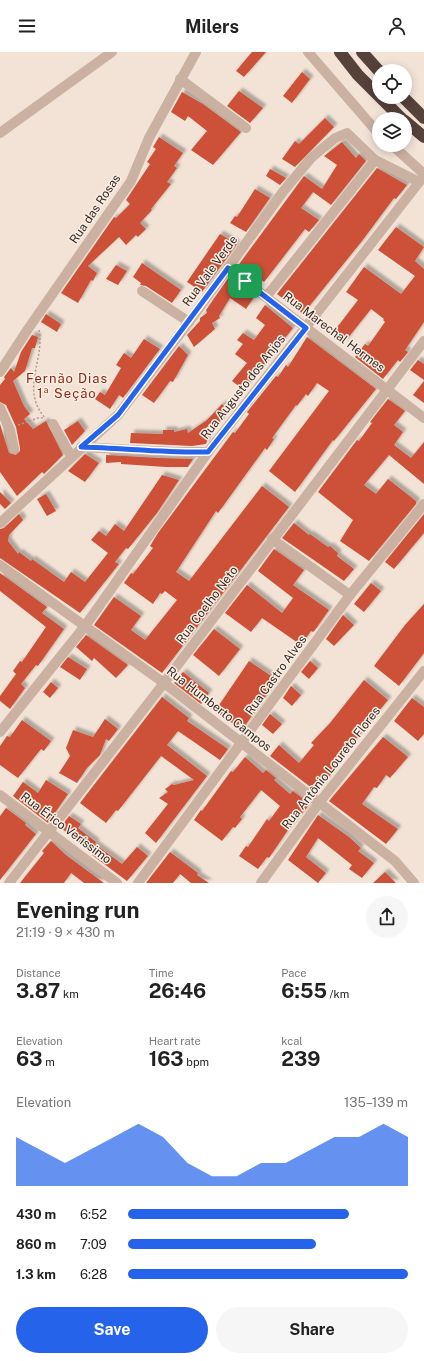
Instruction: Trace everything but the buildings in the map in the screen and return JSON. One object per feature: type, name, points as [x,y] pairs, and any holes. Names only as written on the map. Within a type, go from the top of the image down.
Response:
[{"type":"highway","points":[[340,52],[358,76],[395,112]]},
{"type":"highway","points":[[362,52],[373,64]]},
{"type":"highway","points":[[411,104],[424,118]]},
{"type":"highway","points":[[412,127],[424,137]]},
{"type":"street","points":[[0,133],[112,52]]},
{"type":"street","name":"Rua das Rosas","points":[[0,372],[30,325],[131,181],[149,138],[180,78],[196,52]]},
{"type":"street","points":[[308,52],[372,126]]},
{"type":"street","points":[[180,78],[246,128]]},
{"type":"street","name":"Rua Vale Verde","points":[[0,523],[71,456],[118,415],[189,322],[282,193],[311,158],[335,138],[347,134],[375,160]]},
{"type":"street","points":[[399,152],[422,177]]},
{"type":"street","points":[[266,297],[375,160],[422,177]]},
{"type":"street","name":"Rua Augusto dos Anjos","points":[[0,732],[85,626],[208,452],[422,177]]},
{"type":"street","name":"Rua Marechal Hermes","points":[[228,268],[424,418]]},
{"type":"street","points":[[142,291],[189,322]]},
{"type":"street","name":"Rua Coelho Neto","points":[[9,883],[164,683],[424,341]]},
{"type":"street","points":[[0,408],[10,430],[14,449]]},
{"type":"street","points":[[49,421],[71,456]]},
{"type":"street","points":[[81,447],[139,449],[167,453],[208,452]]},
{"type":"street","name":"Rua Castro Alves","points":[[138,883],[350,595],[424,504]]},
{"type":"street","points":[[272,539],[350,595]]},
{"type":"street","name":"Rua Humberto Campos","points":[[0,565],[164,683],[395,861],[414,883]]},
{"type":"street","name":"Rua Antônio Loureto Flores","points":[[261,883],[319,803],[424,671]]},
{"type":"street","name":"Rua Érico Veríssimo","points":[[0,795],[117,883]]},
{"type":"path","points":[[30,325],[40,330],[33,394],[35,404],[49,421]]},
{"type":"path","points":[[10,430],[22,423],[49,421]]},
{"type":"district","name":"Fernão Dias 1ª Seção","points":[[67,386]]},
{"type":"route","points":[[228,268],[245,281],[306,328],[208,452],[167,453],[139,449],[81,447],[118,415],[228,268]]}]
